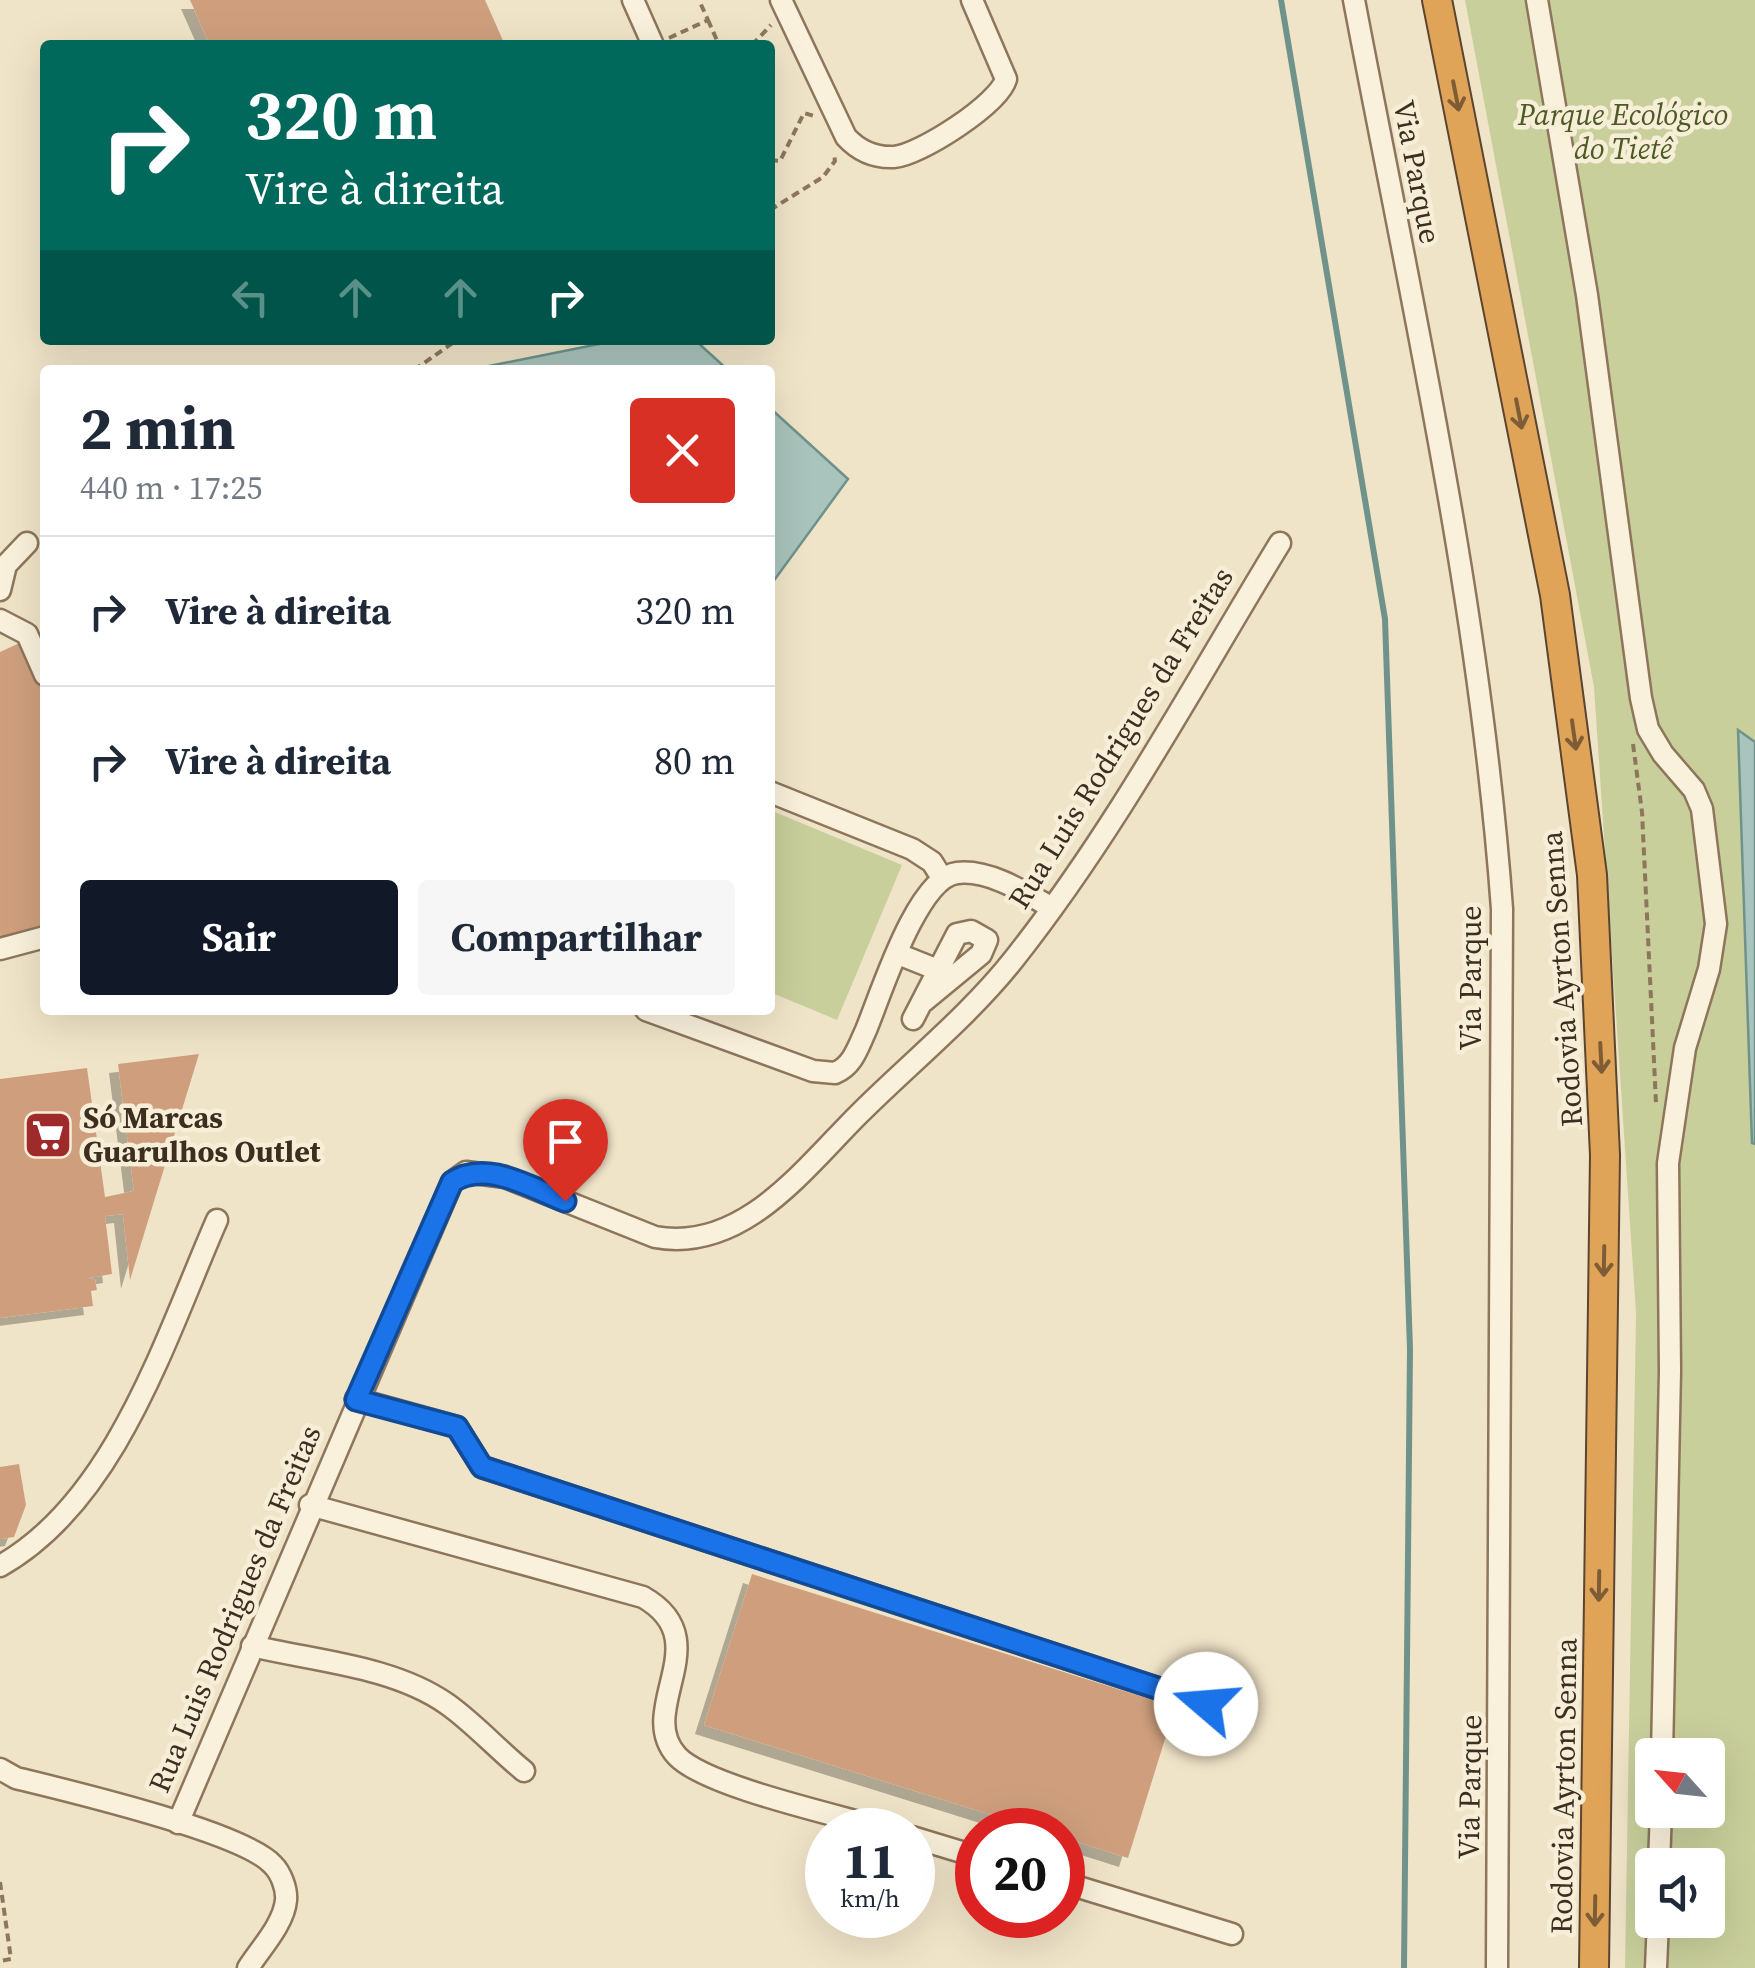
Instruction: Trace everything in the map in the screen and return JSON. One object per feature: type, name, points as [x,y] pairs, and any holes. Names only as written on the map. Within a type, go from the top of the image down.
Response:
[{"type":"highway","name":"Rodovia Ayrton Senna","points":[[1436,0],[1555,595],[1592,874],[1605,1156],[1594,1968]]},
{"type":"street","points":[[633,0],[659,40]]},
{"type":"street","points":[[783,5],[846,137],[861,151],[900,157],[976,114],[1003,90],[1006,79],[972,0]]},
{"type":"street","name":"Via Parque","points":[[1354,0],[1447,498],[1492,776],[1502,910],[1497,1968]]},
{"type":"street","points":[[1537,0],[1587,296],[1641,698],[1648,729],[1662,754],[1694,790],[1702,809],[1716,924],[1709,968],[1685,1048],[1668,1163],[1670,1371],[1662,1738]]},
{"type":"street","points":[[0,590],[6,565],[27,543]]},
{"type":"street","name":"Rua Luis Rodrigues da Freitas","points":[[178,1823],[310,1505],[452,1182],[466,1172],[505,1177],[655,1237],[681,1242],[710,1238],[772,1200],[1012,962],[1097,843],[1280,543]]},
{"type":"street","points":[[0,620],[26,634],[40,664]]},
{"type":"street","points":[[775,794],[912,849],[932,862],[942,878]]},
{"type":"street","points":[[660,1015],[813,1071],[835,1072],[854,1056],[926,895],[942,878],[968,873],[998,880],[1052,908]]},
{"type":"street","points":[[971,930],[986,940],[982,954],[918,1010],[938,970],[958,934],[971,930]]},
{"type":"street","points":[[0,949],[40,938]]},
{"type":"street","points":[[898,954],[938,970]]},
{"type":"street","points":[[0,1566],[54,1527],[106,1461],[217,1220]]},
{"type":"street","points":[[356,1400],[457,1427],[482,1467],[1242,1716]]},
{"type":"street","points":[[310,1505],[643,1596],[664,1608],[674,1625],[678,1652],[666,1718],[666,1740],[676,1754],[690,1767],[727,1782],[814,1808]]},
{"type":"street","points":[[252,1646],[390,1678],[422,1691],[447,1704],[524,1771]]},
{"type":"street","points":[[5,1778],[178,1823],[257,1852],[273,1865],[283,1882],[286,1900],[280,1917],[248,1968]]},
{"type":"street","points":[[1085,1889],[1232,1934]]},
{"type":"street","points":[[1656,1968],[1657,1938]]},
{"type":"path","points":[[698,0],[717,40]]},
{"type":"path","points":[[756,40],[783,5]]},
{"type":"path","points":[[664,40],[708,20]]},
{"type":"path","points":[[775,160],[780,161],[804,114],[818,118]]},
{"type":"path","points":[[775,207],[823,177],[835,161],[831,145]]},
{"type":"path","points":[[421,365],[450,345]]},
{"type":"path","points":[[0,1882],[11,1959],[0,1961]]},
{"type":"green space","name":"Parque Ecológico do Tietê","points":[[1465,0],[1755,0],[1755,1968],[1625,1968],[1636,1313],[1594,687]]},
{"type":"green space","points":[[775,812],[902,865],[837,1020],[775,994]]},
{"type":"water","points":[[594,345],[700,345],[722,365],[494,365]]},
{"type":"water","points":[[775,413],[848,479],[775,579]]},
{"type":"water","points":[[1738,730],[1755,742],[1755,1144],[1752,1143]]},
{"type":"building","points":[[190,0],[485,0],[503,40],[208,40]]},
{"type":"building","points":[[24,641],[40,677],[40,928],[6,945],[0,932],[0,652]]},
{"type":"building","name":"Só Marcas Guarulhos Outlet","points":[[199,1054],[130,1280],[123,1214],[105,1216],[112,1274],[88,1278],[95,1280],[97,1290],[91,1291],[93,1306],[0,1318],[0,1079],[87,1068],[105,1197],[134,1191],[118,1064]]},
{"type":"building","points":[[19,1464],[26,1505],[14,1537],[0,1539],[0,1467]]},
{"type":"building","points":[[752,1574],[1175,1707],[1128,1858],[1085,1844],[1085,1808],[970,1808],[704,1725]]},
{"type":"waterway","points":[[1281,0],[1385,619],[1410,1349],[1404,1968]]},
{"type":"place","name":"Só Marcas Guarulhos Outlet","points":[[48,1135]]},
{"type":"route","points":[[565,1201],[505,1177],[484,1173],[466,1172],[452,1182],[356,1400],[457,1427],[482,1467],[1206,1704]]}]
